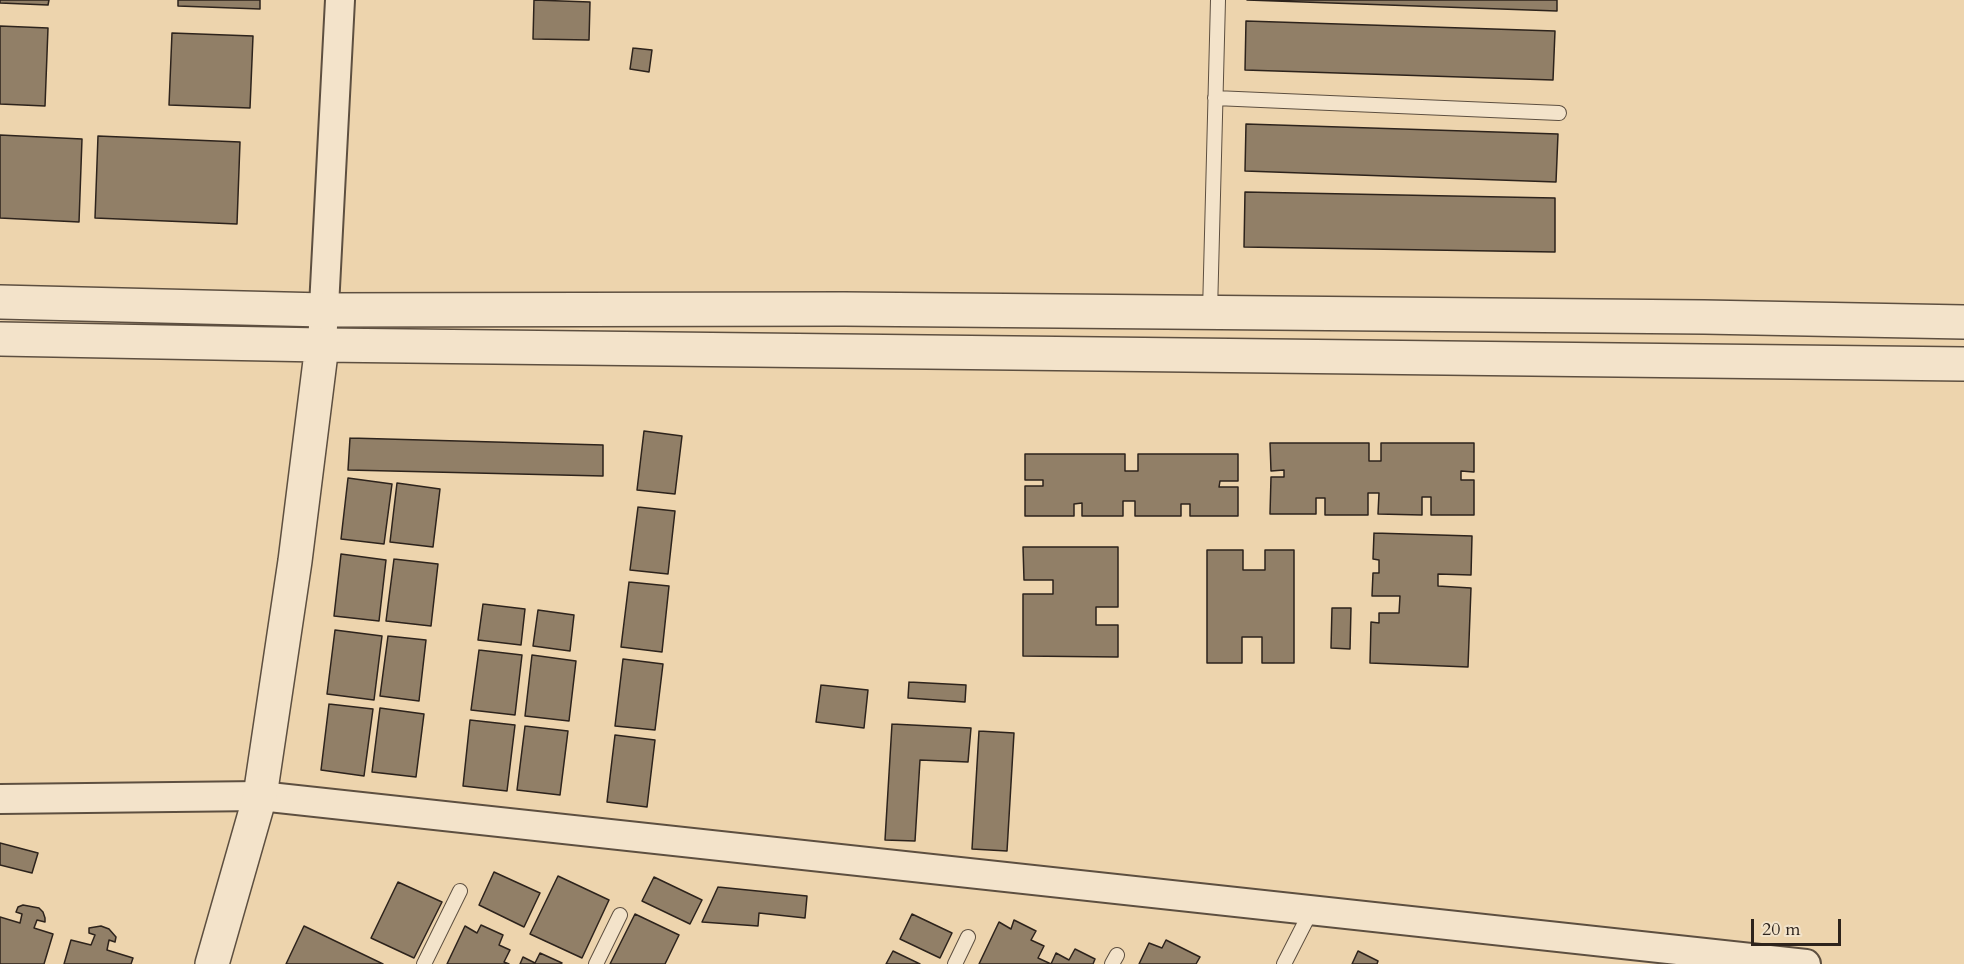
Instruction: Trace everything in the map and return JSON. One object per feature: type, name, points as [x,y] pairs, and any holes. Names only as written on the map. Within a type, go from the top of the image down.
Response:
[{"type":"street","points":[[212,964],[260,796],[295,561],[322,345],[340,0]]},
{"type":"street","points":[[0,302],[324,310],[856,309],[1704,317],[1964,322]]},
{"type":"street","points":[[1277,313],[1278,356]]},
{"type":"street","points":[[0,339],[322,345],[1964,364]]},
{"type":"street","points":[[0,799],[260,796],[1312,909],[1637,955],[1806,964]]},
{"type":"lane","points":[[1210,312],[1218,0]]},
{"type":"lane","points":[[1215,98],[1559,113]]},
{"type":"lane","points":[[424,964],[460,891]]},
{"type":"lane","points":[[1284,964],[1312,909]]},
{"type":"lane","points":[[596,964],[620,915]]},
{"type":"lane","points":[[955,964],[968,937]]},
{"type":"building","points":[[0,0],[49,0],[48,5],[0,3]]},
{"type":"building","points":[[178,0],[260,0],[260,9],[178,6]]},
{"type":"building","points":[[534,0],[590,2],[589,40],[533,39]]},
{"type":"building","points":[[1247,0],[1557,0],[1557,11]]},
{"type":"building","points":[[1246,21],[1555,31],[1553,80],[1245,70]]},
{"type":"building","points":[[0,26],[48,28],[45,106],[0,104]]},
{"type":"building","points":[[172,33],[253,36],[250,108],[169,105]]},
{"type":"building","points":[[633,48],[652,50],[649,72],[630,69]]},
{"type":"building","points":[[1246,124],[1558,134],[1556,182],[1245,171]]},
{"type":"building","points":[[0,135],[82,139],[79,222],[0,218]]},
{"type":"building","points":[[98,136],[240,142],[237,224],[95,218]]},
{"type":"building","points":[[1245,192],[1555,198],[1555,252],[1244,247]]},
{"type":"building","points":[[644,431],[682,436],[675,494],[637,490]]},
{"type":"building","points":[[350,438],[603,445],[603,476],[348,470]]},
{"type":"building","points":[[1270,443],[1369,443],[1369,461],[1381,461],[1381,443],[1474,443],[1474,472],[1461,471],[1461,480],[1474,480],[1474,515],[1431,515],[1431,497],[1422,497],[1422,515],[1378,514],[1379,493],[1368,493],[1368,515],[1325,515],[1325,498],[1316,498],[1316,514],[1270,514],[1271,477],[1284,477],[1284,470],[1271,471]]},
{"type":"building","points":[[1025,454],[1125,454],[1125,471],[1138,471],[1138,454],[1238,454],[1238,481],[1220,481],[1219,487],[1238,487],[1238,516],[1190,516],[1190,504],[1181,504],[1181,516],[1135,516],[1135,501],[1123,501],[1123,516],[1082,516],[1082,503],[1074,504],[1074,516],[1025,516],[1025,486],[1043,486],[1043,480],[1025,480]]},
{"type":"building","points":[[348,478],[392,484],[384,544],[341,539]]},
{"type":"building","points":[[397,483],[440,489],[433,547],[390,542]]},
{"type":"building","points":[[638,507],[675,511],[668,574],[630,570]]},
{"type":"building","points":[[1374,533],[1472,536],[1471,575],[1438,574],[1438,586],[1471,588],[1468,667],[1370,663],[1371,622],[1379,623],[1379,613],[1399,613],[1400,596],[1372,596],[1373,573],[1379,573],[1379,560],[1373,559]]},
{"type":"building","points":[[1023,547],[1118,547],[1118,607],[1096,607],[1096,625],[1118,625],[1118,657],[1023,656],[1023,594],[1053,594],[1053,580],[1024,580]]},
{"type":"building","points":[[1207,550],[1243,550],[1243,570],[1265,570],[1265,550],[1294,550],[1294,663],[1262,663],[1262,637],[1242,637],[1242,663],[1207,663]]},
{"type":"building","points":[[341,554],[386,560],[379,621],[334,616]]},
{"type":"building","points":[[394,559],[438,564],[431,626],[386,621]]},
{"type":"building","points":[[629,582],[669,586],[662,652],[621,647]]},
{"type":"building","points":[[483,604],[525,609],[521,645],[478,640]]},
{"type":"building","points":[[1332,608],[1351,608],[1350,649],[1331,648]]},
{"type":"building","points":[[538,610],[574,615],[570,651],[533,646]]},
{"type":"building","points":[[335,630],[382,636],[374,700],[327,694]]},
{"type":"building","points":[[388,636],[426,640],[419,701],[380,696]]},
{"type":"building","points":[[479,650],[522,655],[515,715],[471,710]]},
{"type":"building","points":[[532,655],[576,661],[569,721],[525,716]]},
{"type":"building","points":[[623,659],[663,664],[655,730],[615,726]]},
{"type":"building","points":[[909,682],[966,685],[965,702],[908,698]]},
{"type":"building","points":[[821,685],[868,690],[864,728],[816,722]]},
{"type":"building","points":[[329,704],[373,709],[364,776],[321,770]]},
{"type":"building","points":[[380,708],[424,714],[416,777],[372,772]]},
{"type":"building","points":[[470,720],[515,725],[507,791],[463,786]]},
{"type":"building","points":[[892,724],[971,728],[968,762],[920,760],[915,841],[885,840]]},
{"type":"building","points":[[525,726],[568,731],[560,795],[517,790]]},
{"type":"building","points":[[979,731],[1014,733],[1007,851],[972,849]]},
{"type":"building","points":[[615,735],[655,740],[647,807],[607,802]]},
{"type":"building","points":[[0,843],[38,853],[32,873],[0,865]]},
{"type":"building","points":[[494,872],[540,893],[524,927],[479,905]]},
{"type":"building","points":[[558,876],[609,900],[582,958],[530,934]]},
{"type":"building","points":[[654,877],[702,900],[690,924],[642,901]]},
{"type":"building","points":[[398,882],[442,902],[414,958],[371,938]]},
{"type":"building","points":[[718,887],[807,896],[805,918],[759,913],[758,926],[702,922]]},
{"type":"building","points":[[23,905],[39,908],[43,912],[45,922],[37,920],[34,928],[53,934],[44,964],[0,964],[0,917],[20,923],[22,914],[16,912],[18,907]]},
{"type":"building","points":[[635,914],[679,935],[665,964],[610,964]]},
{"type":"building","points":[[912,914],[952,933],[940,958],[900,939]]},
{"type":"building","points":[[1014,920],[1036,931],[1031,940],[1044,946],[1038,958],[1051,964],[979,964],[999,922],[1011,929]]},
{"type":"building","points":[[481,925],[503,935],[499,945],[510,950],[504,962],[509,964],[447,964],[465,926],[477,933]]},
{"type":"building","points":[[101,926],[109,929],[116,937],[115,942],[109,940],[107,950],[133,958],[131,964],[64,964],[71,940],[91,945],[95,935],[89,933],[89,928]]},
{"type":"building","points":[[304,926],[383,964],[286,964]]},
{"type":"building","points":[[1166,940],[1200,957],[1196,964],[1139,964],[1149,943],[1162,948]]},
{"type":"building","points":[[1075,949],[1095,959],[1093,964],[1051,964],[1056,953],[1069,960]]},
{"type":"building","points":[[893,951],[920,964],[886,964]]},
{"type":"building","points":[[1358,951],[1378,961],[1377,964],[1352,964]]},
{"type":"building","points":[[540,953],[562,963],[520,964],[523,957],[535,963]]}]
